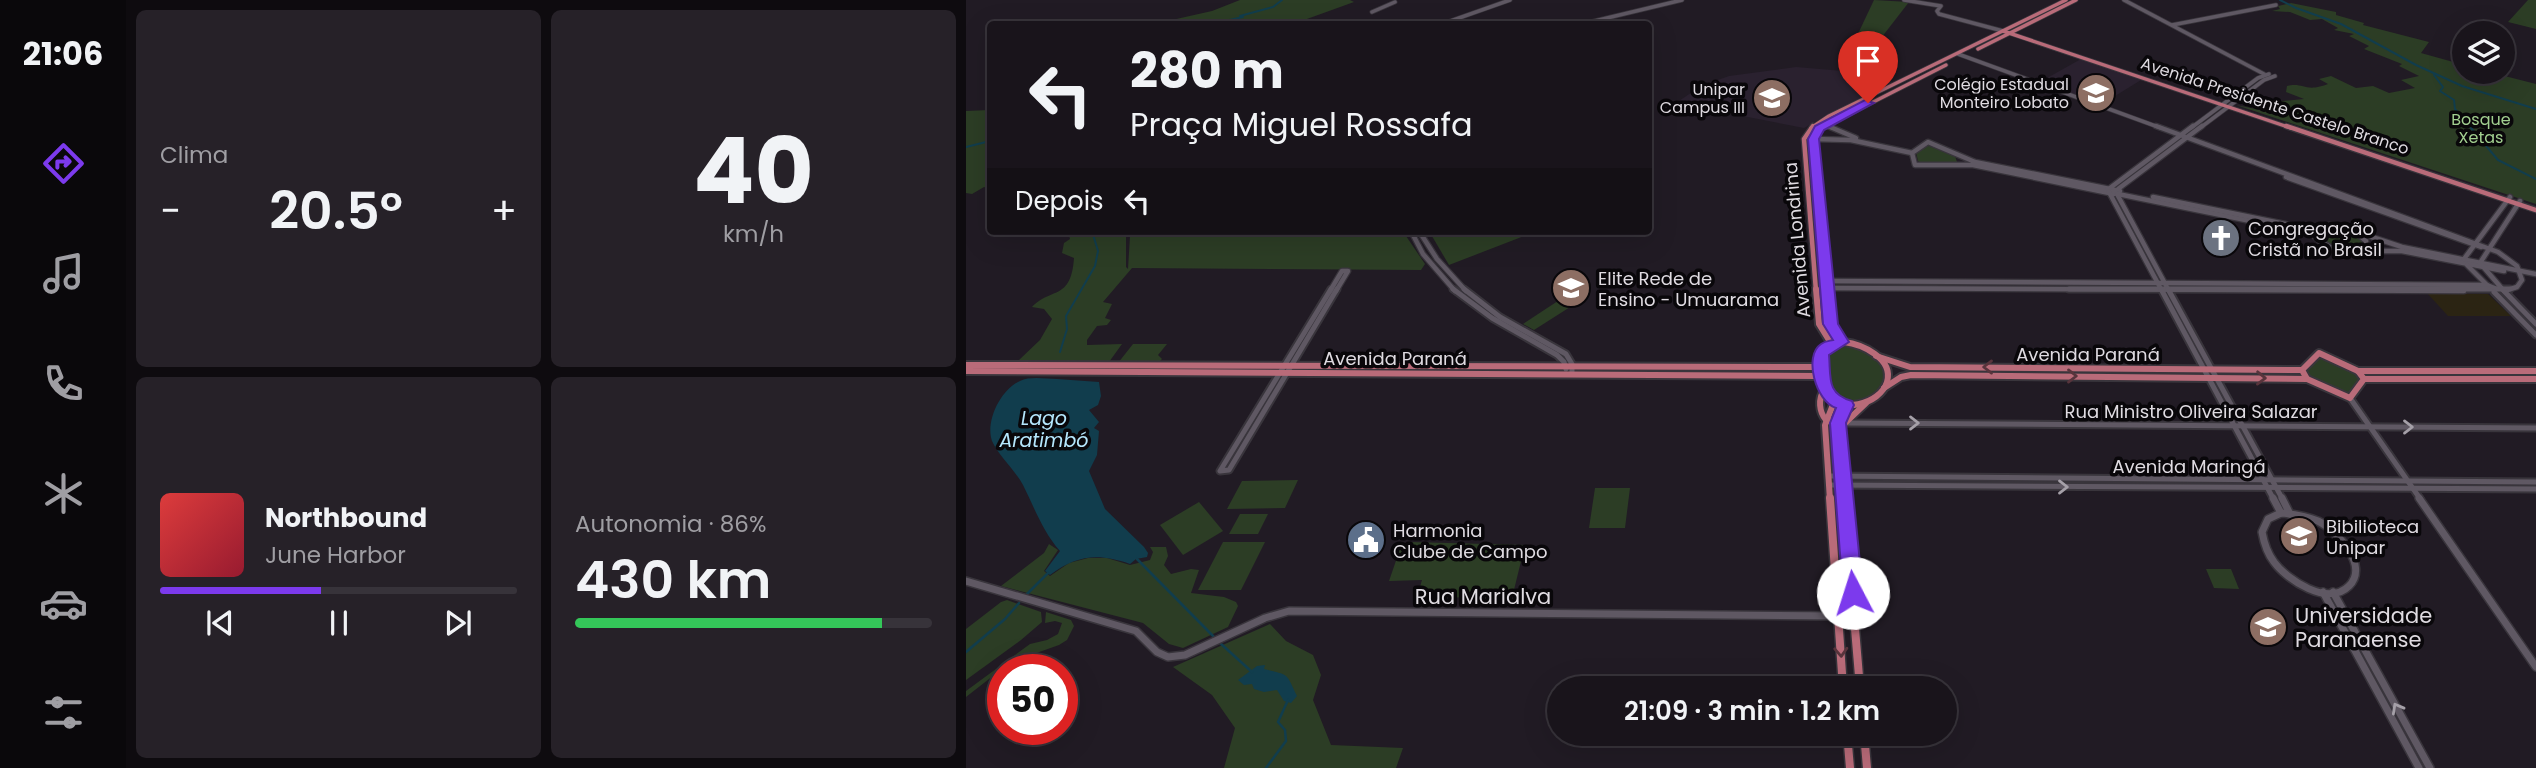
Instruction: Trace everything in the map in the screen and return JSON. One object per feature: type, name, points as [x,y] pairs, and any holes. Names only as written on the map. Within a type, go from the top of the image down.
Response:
[{"type":"main road","points":[[2011,33],[2066,0]]},
{"type":"main road","points":[[1825,125],[2076,0]]},
{"type":"main road","name":"Avenida Presidente Castelo Branco","points":[[2011,33],[2536,208]]},
{"type":"main road","name":"Avenida Londrina","points":[[1832,345],[1819,324],[1804,139],[1808,130],[1850,106],[1959,56]]},
{"type":"main road","name":"Avenida Londrina","points":[[1825,125],[1816,131],[1814,152],[1831,324],[1842,342]]},
{"type":"main road","points":[[1804,139],[1814,139]]},
{"type":"main road","points":[[1805,152],[1814,152]]},
{"type":"main road","points":[[1813,266],[1825,271]]},
{"type":"main road","points":[[1815,284],[1826,284]]},
{"type":"main road","points":[[1842,423],[1884,388],[1889,372],[1876,356],[1856,344],[1842,342],[1832,345],[1821,354],[1824,390],[1834,402],[1846,405],[1868,401]]},
{"type":"main road","points":[[2364,379],[2350,398],[2307,379],[2302,370],[2319,353],[2358,370],[2536,371]]},
{"type":"main road","name":"Avenida Paraná","points":[[1876,356],[1905,367],[2302,370]]},
{"type":"main road","name":"Avenida Paraná","points":[[966,365],[1780,372],[1823,379]]},
{"type":"main road","name":"Avenida Paraná","points":[[1780,372],[1822,367]]},
{"type":"main road","name":"Avenida Paraná","points":[[966,371],[1285,369]]},
{"type":"main road","points":[[2358,370],[2364,379]]},
{"type":"main road","points":[[2373,371],[2372,374],[2380,379]]},
{"type":"main road","points":[[2432,371],[2441,376],[2439,379]]},
{"type":"main road","points":[[2465,371],[2466,375],[2473,379]]},
{"type":"main road","name":"Avenida Paraná","points":[[1884,388],[1901,377],[1911,376],[2307,379]]},
{"type":"main road","points":[[2364,379],[2536,379]]},
{"type":"main road","points":[[1824,390],[1819,396],[1821,414],[1826,420],[1842,423]]},
{"type":"main road","points":[[1834,402],[1826,420],[1842,676]]},
{"type":"main road","points":[[1846,405],[1842,423],[1842,481],[1859,676]]},
{"type":"main road","points":[[1839,616],[1854,617]]},
{"type":"main road","points":[[1848,746],[1850,768]]},
{"type":"main road","points":[[1865,746],[1867,768]]},
{"type":"street","points":[[1587,21],[1672,0]]},
{"type":"street","points":[[1594,21],[1682,0]]},
{"type":"street","points":[[1904,0],[1943,6]]},
{"type":"street","points":[[1916,0],[1943,6]]},
{"type":"street","points":[[2127,0],[2270,76]]},
{"type":"street","points":[[1450,21],[1508,1]]},
{"type":"street","points":[[1372,12],[1395,2]]},
{"type":"street","points":[[2173,25],[2276,5]]},
{"type":"street","points":[[1943,6],[1937,11],[2011,33]]},
{"type":"street","points":[[1454,21],[1471,13]]},
{"type":"street","points":[[1959,56],[2487,248],[2508,258],[2521,273]]},
{"type":"street","points":[[2227,105],[2235,96],[2270,76]]},
{"type":"street","points":[[2109,190],[2270,76]]},
{"type":"street","points":[[2235,96],[2241,98]]},
{"type":"street","points":[[1825,125],[1852,139]]},
{"type":"street","points":[[2118,192],[2183,138]]},
{"type":"street","points":[[1814,139],[1852,139],[1913,152],[1928,142],[1974,164]]},
{"type":"street","points":[[1913,152],[1915,165],[1974,164],[2314,232],[2328,246],[2355,251],[2402,249]]},
{"type":"street","points":[[1954,165],[1960,161],[1956,155]]},
{"type":"street","points":[[2109,190],[2211,368],[2212,377]]},
{"type":"street","points":[[2118,192],[2203,368],[2212,377],[2281,513]]},
{"type":"street","points":[[2465,262],[2509,199]]},
{"type":"street","points":[[2480,265],[2487,248],[2519,202]]},
{"type":"street","points":[[2314,232],[2328,225],[2351,230],[2402,249],[2536,276]]},
{"type":"street","points":[[2351,230],[2366,243],[2365,248],[2355,251]]},
{"type":"street","points":[[1413,235],[1423,253],[1452,289],[1502,327],[1557,355],[1569,370]]},
{"type":"street","points":[[1421,235],[1457,282],[1511,324],[1562,351],[1569,357],[1569,370]]},
{"type":"street","points":[[1423,253],[1431,251]]},
{"type":"street","points":[[2465,262],[2536,335]]},
{"type":"street","points":[[2480,265],[2536,324]]},
{"type":"street","points":[[1285,369],[1220,471],[1230,470],[1285,369],[1342,271],[1348,271],[1285,369]]},
{"type":"street","points":[[2163,286],[2503,291],[2519,285],[2521,273]]},
{"type":"street","points":[[1826,284],[2487,285],[2503,291]]},
{"type":"street","points":[[2516,315],[2526,315]]},
{"type":"street","points":[[2350,398],[2536,667]]},
{"type":"street","name":"Rua Ministro Oliveira Salazar","points":[[1842,423],[2536,428]]},
{"type":"street","points":[[2238,426],[2290,514]]},
{"type":"street","points":[[1936,477],[1938,486]]},
{"type":"street","name":"Avenida Maringá","points":[[1842,481],[1936,477],[2536,482]]},
{"type":"street","points":[[1830,481],[1842,481]]},
{"type":"street","name":"Avenida Maringá","points":[[1842,481],[1938,486],[2536,489]]},
{"type":"street","points":[[2448,482],[2454,489]]},
{"type":"street","points":[[2290,514],[2322,523],[2336,534],[2348,550],[2354,569],[2353,581],[2346,589],[2323,592],[2292,580],[2271,558],[2263,539],[2262,528],[2271,516],[2290,514]]},
{"type":"street","name":"Rua Marialva","points":[[966,581],[1127,628],[1146,637],[1159,654],[1166,658],[1185,655],[1270,615],[1289,611],[1839,616]]},
{"type":"street","points":[[2323,592],[2419,768]]},
{"type":"street","points":[[2333,592],[2431,768]]},
{"type":"shaded area","name":"Colégio Estadual Monteiro Lobato","points":[[2081,59],[2141,80],[2102,104],[2040,82]]},
{"type":"shaded area","name":"Unipar Campus III","points":[[1796,67],[1855,72],[1893,82],[1804,128],[1676,103],[1701,86],[1729,76]]},
{"type":"shaded area","points":[[2427,293],[2488,294],[2511,316],[2448,316]]},
{"type":"shaded area","name":"Bibilioteca Unipar","points":[[2291,524],[2312,534],[2317,542],[2314,549],[2299,549],[2288,543],[2282,531]]},
{"type":"green space","points":[[1240,0],[1354,2],[1301,21],[1167,21],[1212,11]]},
{"type":"green space","points":[[1874,0],[1909,2],[1878,42],[1856,38]]},
{"type":"green space","points":[[2528,0],[2536,0],[2536,29],[2509,21]]},
{"type":"green space","name":"Bosque Xetas","points":[[2291,3],[2336,12],[2336,15],[2364,23],[2363,25],[2429,42],[2421,53],[2452,62],[2452,84],[2515,84],[2515,79],[2536,84],[2536,204],[2236,105],[2261,110],[2263,103],[2304,99],[2286,92],[2287,86],[2320,87],[2328,84],[2319,79],[2331,76],[2356,88],[2373,86],[2389,93],[2415,88],[2401,80],[2419,76],[2399,66],[2402,64],[2364,49],[2369,46],[2349,36],[2354,34],[2334,30],[2338,28],[2322,19],[2310,20],[2290,12],[2272,11],[2280,9],[2278,6]]},
{"type":"green space","points":[[987,110],[987,188],[972,194],[966,193],[966,111]]},
{"type":"green space","points":[[1927,145],[1955,156],[1957,162],[1921,163],[1916,152]]},
{"type":"green space","points":[[2320,227],[2350,230],[2364,241],[2363,247],[2343,249],[2325,243],[2316,234]]},
{"type":"green space","points":[[1069,235],[1126,235],[1128,269],[1130,236],[1406,236],[1425,264],[1421,270],[1132,268],[1103,302],[1112,304],[1105,318],[1111,320],[1107,325],[1097,326],[1087,340],[1087,345],[1122,344],[1109,362],[1019,360],[1040,340],[1052,319],[1044,309],[1032,307],[1059,291],[1069,281],[1074,258],[1062,253],[1064,243],[1070,239]]},
{"type":"green space","points":[[1431,235],[1527,235],[1449,265]]},
{"type":"green space","points":[[1567,295],[1578,302],[1534,330],[1523,324]]},
{"type":"green space","points":[[1133,344],[1167,344],[1158,355],[1162,359],[1157,364],[1118,363]]},
{"type":"green space","points":[[1843,344],[1870,354],[1887,376],[1876,391],[1852,403],[1835,398],[1828,390],[1826,354],[1832,348]]},
{"type":"green space","points":[[2319,353],[2358,371],[2364,379],[2350,398],[2307,379],[2302,370]]},
{"type":"green space","points":[[1298,480],[1285,508],[1227,509],[1242,481]]},
{"type":"green space","points":[[1595,488],[1630,488],[1625,528],[1589,528]]},
{"type":"green space","points":[[1199,502],[1223,531],[1183,555],[1160,525]]},
{"type":"green space","points":[[1240,514],[1268,514],[1258,534],[1229,534]]},
{"type":"green space","points":[[1223,542],[1265,542],[1241,590],[1198,590]]},
{"type":"green space","points":[[1410,542],[1525,545],[1512,598],[1417,597],[1422,580],[1389,581],[1401,546]]},
{"type":"green space","points":[[1049,544],[1058,550],[1044,571],[1050,576],[1069,563],[1088,558],[1107,558],[1130,565],[1150,560],[1153,552],[1150,547],[1166,547],[1168,556],[1164,565],[1171,574],[1191,569],[1199,570],[1191,593],[1224,597],[1236,602],[1238,606],[1228,627],[1183,648],[1169,644],[1143,623],[1001,586],[1044,553]]},
{"type":"green space","points":[[2206,569],[2231,569],[2239,589],[2214,588]]},
{"type":"green space","points":[[1007,600],[1041,612],[1042,622],[1002,654],[987,654],[987,665],[966,680],[966,629]]},
{"type":"green space","points":[[1046,612],[1071,620],[1074,626],[1067,640],[1059,645],[1034,654],[1016,654],[1030,644],[1058,634],[1062,623],[1045,623]]},
{"type":"green space","points":[[1270,624],[1286,641],[1313,655],[1321,675],[1313,700],[1331,745],[1403,748],[1396,768],[1224,768],[1235,728],[1212,695],[1173,667]]},
{"type":"green space","points":[[987,676],[987,681],[966,697],[966,691]]},
{"type":"water","name":"Lago Aratimbó","points":[[1038,378],[1099,382],[1101,396],[1098,405],[1089,410],[1099,422],[1094,428],[1099,431],[1097,455],[1089,471],[1105,509],[1144,547],[1148,553],[1147,557],[1136,559],[1130,564],[1108,558],[1088,558],[1069,563],[1050,575],[1045,571],[1060,551],[1044,528],[1020,479],[992,441],[990,433],[993,415],[1001,398],[1020,381]]},
{"type":"water","points":[[1265,665],[1264,669],[1288,678],[1297,696],[1291,703],[1284,701],[1277,690],[1264,692],[1254,689],[1252,684],[1244,685],[1238,680],[1257,666]]},
{"type":"waterway","points":[[1225,21],[1273,7],[1282,0]]},
{"type":"waterway","points":[[2280,0],[2341,24],[2416,65],[2462,86],[2536,109]]},
{"type":"waterway","points":[[2434,75],[2443,87],[2440,91],[2454,100],[2455,109],[2498,160],[2536,179]]},
{"type":"waterway","points":[[966,147],[987,142]]},
{"type":"waterway","points":[[1060,352],[1067,329],[1066,316],[1095,266],[1098,251],[1093,235]]},
{"type":"waterway","points":[[1137,559],[1216,639]]},
{"type":"waterway","points":[[1027,594],[1048,573]]},
{"type":"waterway","points":[[966,652],[1005,619],[1019,603]]},
{"type":"waterway","points":[[1220,643],[1252,672]]},
{"type":"waterway","points":[[1266,768],[1286,741],[1285,730],[1278,722],[1288,700]]},
{"type":"place","name":"Colégio Estadual Monteiro Lobato","points":[[2096,93]]},
{"type":"place","name":"Unipar Campus III","points":[[1772,98]]},
{"type":"place","name":"Congregação Cristã no Brasil","points":[[2221,238]]},
{"type":"place","name":"Elite Rede de Ensino - Umuarama","points":[[1571,288]]},
{"type":"place","name":"Bibilioteca Unipar","points":[[2299,536]]},
{"type":"place","name":"Harmonia Clube de Campo","points":[[1366,540]]},
{"type":"place","name":"Universidade Paranaense","points":[[2268,627]]},
{"type":"route","points":[[1853,593],[1838,423],[1846,405],[1834,402],[1826,395],[1821,354],[1827,347],[1842,342],[1831,324],[1814,134],[1819,128],[1868,103]]}]
